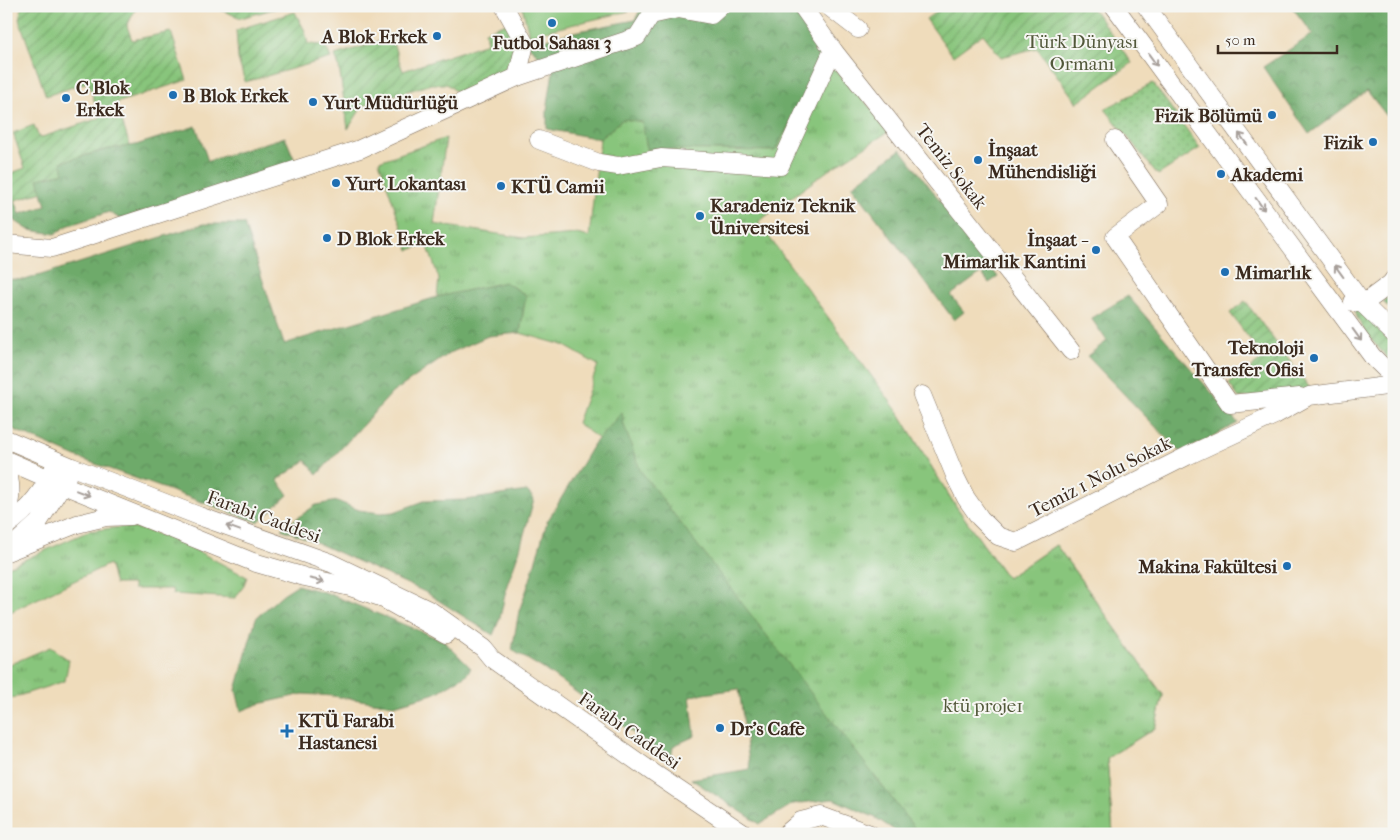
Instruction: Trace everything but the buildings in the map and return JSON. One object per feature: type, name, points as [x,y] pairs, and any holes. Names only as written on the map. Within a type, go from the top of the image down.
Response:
[{"type":"street","points":[[504,6],[524,44],[517,78]]},
{"type":"street","points":[[6,244],[52,248],[360,150],[517,78],[637,37],[651,15],[678,9],[712,15],[722,6]]},
{"type":"street","name":"Temiz Sokak","points":[[802,6],[833,50],[1071,351]]},
{"type":"street","points":[[828,6],[858,29]]},
{"type":"street","points":[[1114,6],[1372,356],[1394,376]]},
{"type":"street","points":[[1146,6],[1363,304],[1394,334]]},
{"type":"street","points":[[539,140],[599,163],[618,166],[661,158],[780,166],[833,50]]},
{"type":"street","points":[[1115,140],[1159,204],[1115,237],[1230,404],[1309,396]]},
{"type":"street","points":[[1329,297],[1363,304],[1394,279]]},
{"type":"street","points":[[1372,356],[1373,388]]},
{"type":"street","name":"Temiz 1 Nolu Sokak","points":[[922,395],[966,498],[980,518],[998,536],[1016,542],[1186,456],[1275,415],[1309,396],[1394,385]]},
{"type":"street","name":"Farabi Caddesi","points":[[6,439],[64,464],[331,563],[432,611],[483,648],[492,659],[654,774],[744,834]]},
{"type":"street","name":"Farabi Caddesi","points":[[6,460],[253,562],[350,587],[380,598],[451,637],[478,658],[492,659]]},
{"type":"street","points":[[6,552],[38,522],[64,464]]},
{"type":"street","points":[[6,466],[11,482],[9,506],[6,516]]},
{"type":"street","points":[[6,526],[22,515],[56,482]]},
{"type":"street","points":[[6,552],[77,524],[106,517],[140,515]]},
{"type":"street","points":[[253,562],[261,538]]},
{"type":"street","points":[[283,571],[293,549]]},
{"type":"street","points":[[786,834],[801,821],[821,816],[870,834]]},
{"type":"green space","points":[[22,6],[137,6],[127,26],[132,40],[171,32],[187,80],[116,103],[130,146],[108,149],[61,162],[64,173],[38,179],[42,192],[6,203],[6,175],[25,168],[13,133],[34,125],[39,138],[100,118],[88,82],[46,96],[19,19]]},
{"type":"green space","points":[[211,6],[284,6],[241,18]]},
{"type":"green space","name":"Futbol Sahası 3","points":[[522,6],[628,6],[629,11],[529,35]]},
{"type":"green space","points":[[642,6],[791,6],[825,58],[775,151],[647,149],[642,123],[623,119],[600,139],[547,129],[547,111],[553,71],[527,44],[578,31],[635,20]]},
{"type":"green space","name":"Türk Dünyası Ormanı","points":[[944,6],[1091,6],[1132,63],[1077,103],[1037,48],[1001,57],[983,34],[953,56],[926,19]]},
{"type":"green space","points":[[1291,6],[1394,6],[1394,125],[1367,91],[1309,134],[1263,67],[1313,34]]},
{"type":"green space","points":[[295,12],[305,31],[308,44],[325,45],[331,58],[245,82],[238,59],[236,30]]},
{"type":"green space","points":[[507,23],[518,42],[510,72],[460,95],[447,84],[432,84],[377,100],[362,107],[348,129],[339,67],[335,55],[391,38],[403,71],[487,43],[485,31]]},
{"type":"green space","name":"ktü proje1","points":[[825,58],[891,130],[826,172],[758,222],[898,412],[953,502],[1007,578],[1056,545],[1163,695],[1155,728],[1107,758],[1113,834],[919,834],[640,470],[624,425],[622,412],[599,439],[577,423],[598,365],[563,345],[520,333],[526,295],[505,282],[437,297],[439,279],[427,244],[409,250],[379,161],[446,138],[434,224],[524,238],[577,234],[589,237],[600,139],[623,119],[642,122],[647,149],[775,151]]},
{"type":"green space","points":[[1153,83],[1200,148],[1158,175],[1105,109]]},
{"type":"green space","points":[[196,126],[208,161],[285,137],[296,163],[120,219],[109,212],[67,226],[55,234],[29,230],[6,215],[6,203],[15,200],[20,214],[46,206],[38,179],[63,173],[61,162],[109,149],[136,145]]},
{"type":"green space","points":[[901,149],[998,277],[989,283],[981,273],[951,295],[964,312],[954,320],[852,186]]},
{"type":"green space","points":[[203,224],[244,224],[284,344],[437,297],[505,282],[526,295],[520,333],[488,336],[450,353],[392,393],[317,475],[306,460],[278,480],[288,495],[258,522],[76,457],[6,426],[6,279],[25,280]]},
{"type":"green space","points":[[1394,289],[1394,312],[1383,302]]},
{"type":"green space","points":[[1128,296],[1238,423],[1181,453],[1087,356],[1107,341],[1091,318]]},
{"type":"green space","points":[[1245,301],[1312,391],[1239,398],[1229,384],[1264,358],[1230,313]]},
{"type":"green space","points":[[1361,307],[1394,346],[1394,364],[1370,338],[1359,322],[1355,308]]},
{"type":"green space","name":"ktü proje1","points":[[638,392],[898,412],[953,502],[1007,578],[1056,545],[1163,695],[1155,728],[1107,758],[1113,834],[900,834],[876,818],[833,799],[793,804],[760,824],[691,779],[750,769],[739,689],[690,696],[695,736],[673,746],[671,760],[542,668],[512,650],[519,611],[547,522],[593,445]]},
{"type":"green space","points":[[527,491],[534,499],[519,552],[507,585],[500,618],[493,635],[425,592],[313,541],[281,529],[316,505],[337,501],[359,510],[380,513],[394,512],[424,501],[466,500]]},
{"type":"green space","points":[[122,527],[154,533],[202,553],[247,577],[243,587],[235,598],[173,594],[172,589],[133,589],[133,584],[115,584],[109,564],[6,614],[6,568],[89,531]]},
{"type":"green space","points":[[297,585],[327,593],[444,641],[471,668],[466,675],[436,693],[394,705],[333,696],[303,694],[259,704],[241,711],[236,690],[256,618],[283,594]]},
{"type":"green space","points":[[50,647],[69,660],[65,681],[6,700],[6,666]]},
{"type":"place","name":"Futbol Sahası 3","points":[[552,23]]},
{"type":"place","name":"A Blok Erkek","points":[[437,36]]},
{"type":"place","name":"B Blok Erkek","points":[[173,95]]},
{"type":"place","name":"C Blok Erkek","points":[[66,98]]},
{"type":"place","name":"Yurt Müdürlüğü","points":[[313,102]]},
{"type":"place","name":"Fizik Bölümü","points":[[1272,115]]},
{"type":"place","name":"Fizik","points":[[1373,142]]},
{"type":"place","name":"İnşaat Mühendisliği","points":[[978,160]]},
{"type":"place","name":"Akademi","points":[[1221,174]]},
{"type":"place","name":"Yurt Lokantası","points":[[336,183]]},
{"type":"place","name":"KTÜ Camii","points":[[501,186]]},
{"type":"place","name":"Karadeniz Teknik Üniversitesi","points":[[700,216]]},
{"type":"place","name":"D Blok Erkek","points":[[327,238]]},
{"type":"place","name":"İnşaat - Mimarlik Kantini","points":[[1096,250]]},
{"type":"place","name":"Mimarlık","points":[[1225,272]]},
{"type":"place","name":"Teknoloji Transfer Ofisi","points":[[1314,358]]},
{"type":"place","name":"Makina Fakültesi","points":[[1287,566]]},
{"type":"place","name":"Dr's Cafe","points":[[720,728]]},
{"type":"place","name":"KTÜ Farabi Hastanesi","points":[[287,731]]}]
